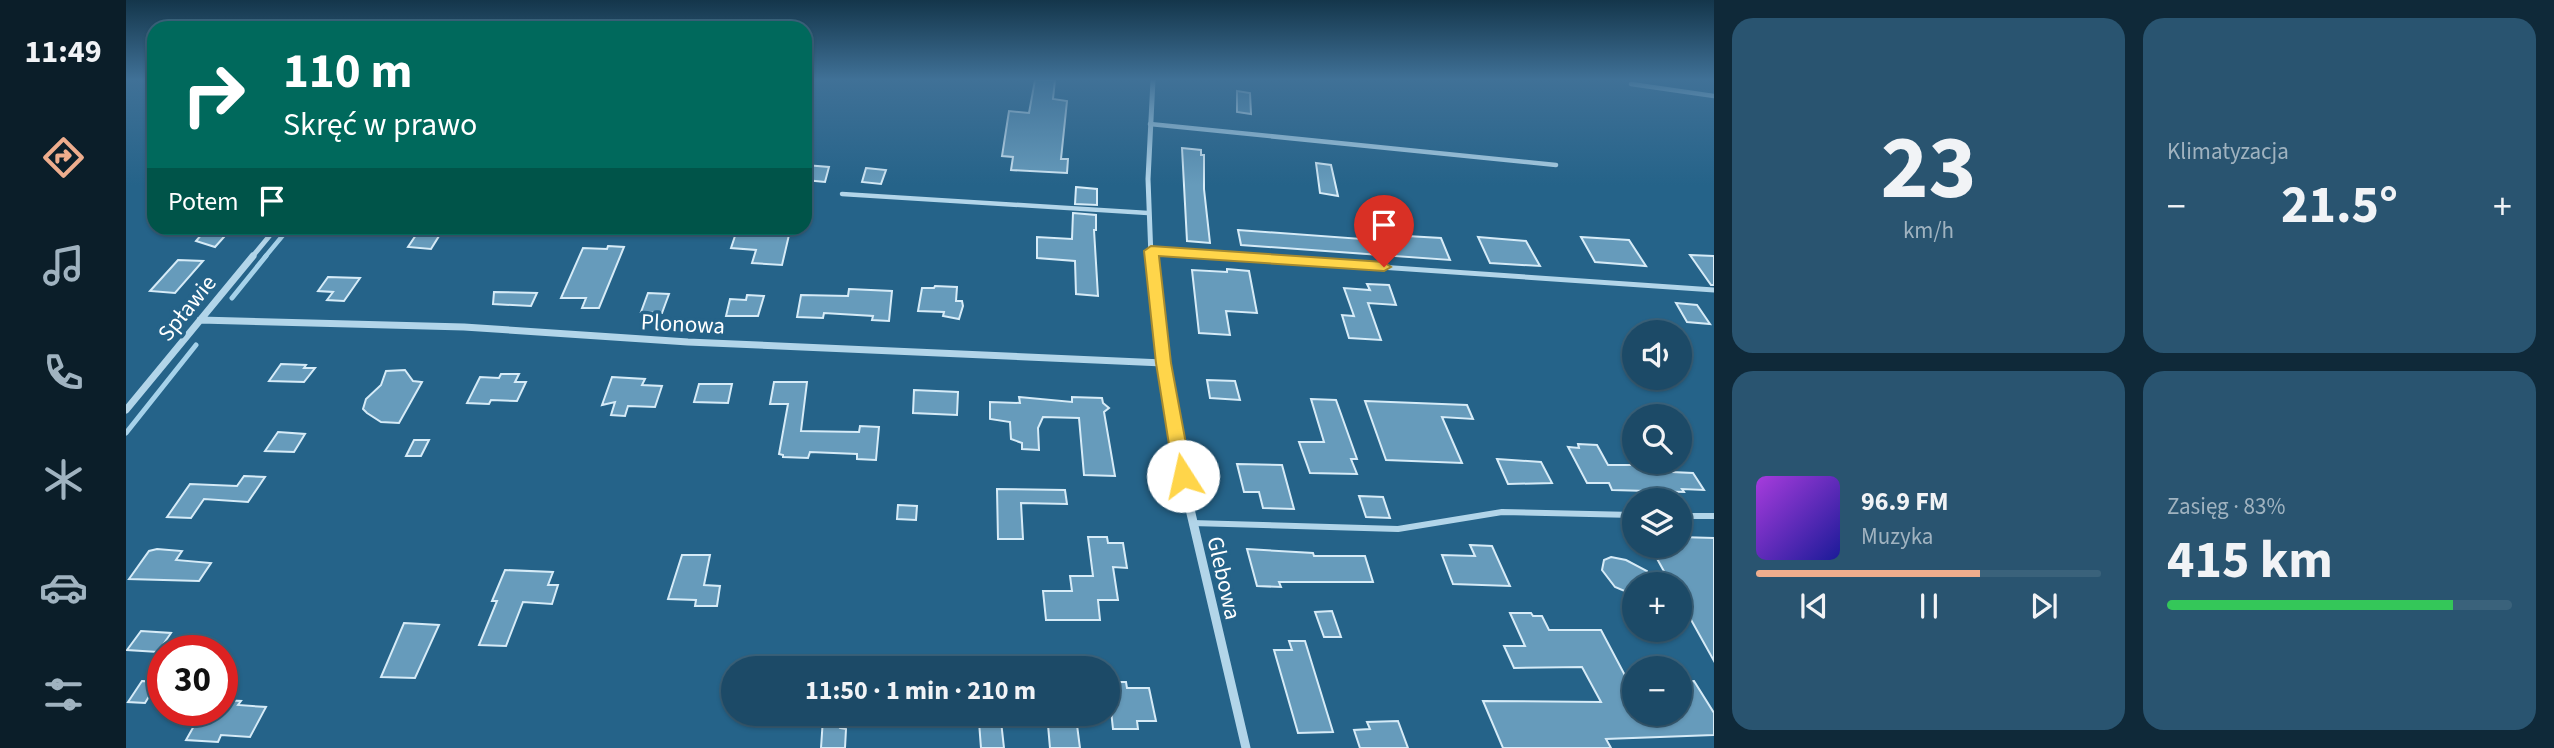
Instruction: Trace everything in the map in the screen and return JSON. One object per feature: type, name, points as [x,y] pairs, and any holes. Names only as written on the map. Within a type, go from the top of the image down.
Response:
[{"type":"street","name":"Glebowa","points":[[1151,115],[1148,213],[1163,363],[1192,523],[1246,748]]},
{"type":"street","name":"Spławie","points":[[126,410],[269,235]]},
{"type":"street","name":"Plonowa","points":[[200,320],[464,327],[688,342],[1163,363]]},
{"type":"lane","points":[[1150,124],[1556,165]]},
{"type":"lane","points":[[842,194],[1148,213]]},
{"type":"lane","points":[[1151,251],[1714,290]]},
{"type":"lane","points":[[1192,523],[1398,529],[1502,512],[1622,515]]},
{"type":"lane","points":[[1692,516],[1714,516]]},
{"type":"building","points":[[1008,115],[1066,115],[1061,159],[1068,159],[1067,173],[1011,170],[1013,157],[1002,156]]},
{"type":"building","points":[[1182,148],[1201,150],[1201,155],[1204,155],[1204,189],[1210,243],[1187,241]]},
{"type":"building","points":[[1316,163],[1331,165],[1338,196],[1320,193]]},
{"type":"building","points":[[812,166],[829,167],[825,182],[812,181]]},
{"type":"building","points":[[866,168],[886,170],[881,184],[862,182]]},
{"type":"building","points":[[1076,187],[1097,189],[1097,205],[1075,204]]},
{"type":"building","points":[[1073,213],[1096,215],[1094,230],[1098,296],[1076,294],[1075,261],[1037,258],[1037,237],[1072,239]]},
{"type":"building","points":[[1238,230],[1375,240],[1373,234],[1441,238],[1450,260],[1241,245]]},
{"type":"building","points":[[201,235],[226,235],[215,247],[196,241]]},
{"type":"building","points":[[416,235],[439,236],[431,249],[408,247]]},
{"type":"building","points":[[735,235],[789,235],[782,265],[752,263],[756,250],[731,248]]},
{"type":"building","points":[[1478,237],[1526,241],[1540,266],[1490,263]]},
{"type":"building","points":[[1581,237],[1629,240],[1646,266],[1595,262]]},
{"type":"building","points":[[608,246],[624,247],[599,308],[582,308],[586,298],[561,298],[583,248],[607,249]]},
{"type":"building","points":[[1690,255],[1714,256],[1714,285],[1711,285]]},
{"type":"building","points":[[178,260],[203,261],[175,293],[150,291]]},
{"type":"building","points":[[1227,269],[1249,271],[1257,313],[1226,311],[1230,335],[1199,333],[1192,270],[1227,272]]},
{"type":"building","points":[[328,277],[360,278],[344,301],[327,300],[333,292],[318,291]]},
{"type":"building","points":[[1367,284],[1389,285],[1396,305],[1368,303],[1381,340],[1349,338],[1342,315],[1354,316],[1344,288],[1370,290]]},
{"type":"building","points":[[957,287],[956,301],[962,301],[963,306],[959,319],[943,316],[944,312],[918,311],[922,288]]},
{"type":"building","points":[[849,289],[892,291],[889,321],[872,320],[873,316],[824,313],[823,318],[797,317],[801,295],[848,296]]},
{"type":"building","points":[[494,292],[537,293],[531,306],[493,304]]},
{"type":"building","points":[[648,293],[669,294],[662,313],[641,312]]},
{"type":"building","points":[[747,295],[764,296],[758,316],[726,316],[730,299],[746,300]]},
{"type":"building","points":[[1676,303],[1697,305],[1710,324],[1692,322],[1692,320],[1686,320]]},
{"type":"building","points":[[281,364],[315,368],[304,382],[269,381]]},
{"type":"building","points":[[405,370],[413,381],[422,382],[399,423],[381,422],[367,413],[363,409],[366,399],[381,385],[386,371]]},
{"type":"building","points":[[501,374],[519,374],[515,382],[526,382],[517,401],[467,403],[480,377],[499,378]]},
{"type":"building","points":[[612,377],[645,379],[642,385],[662,386],[655,407],[628,406],[625,416],[611,415],[615,402],[602,405]]},
{"type":"building","points":[[1207,380],[1235,381],[1240,400],[1210,398]]},
{"type":"building","points":[[774,382],[807,382],[801,431],[859,432],[860,426],[879,427],[876,460],[857,459],[857,454],[810,452],[808,458],[783,457],[779,454],[788,404],[770,404]]},
{"type":"building","points":[[699,384],[732,384],[728,403],[694,402]]},
{"type":"building","points":[[914,390],[958,392],[957,415],[913,413]]},
{"type":"building","points":[[1019,397],[1072,402],[1072,397],[1102,398],[1109,408],[1104,412],[1115,476],[1084,475],[1079,418],[1043,417],[1038,428],[1039,450],[1022,449],[1022,443],[1011,439],[1010,422],[990,419],[990,402],[1020,403]]},
{"type":"building","points":[[1311,399],[1336,400],[1357,459],[1351,459],[1357,474],[1310,473],[1299,442],[1324,442]]},
{"type":"building","points":[[1365,401],[1467,405],[1473,419],[1442,417],[1462,463],[1386,460]]},
{"type":"building","points":[[278,432],[305,434],[294,452],[265,451]]},
{"type":"building","points":[[414,440],[429,440],[421,456],[406,456]]},
{"type":"building","points":[[1578,444],[1597,445],[1608,465],[1622,465],[1622,474],[1693,473],[1704,490],[1612,490],[1609,483],[1587,483],[1568,447],[1579,448]]},
{"type":"building","points":[[1497,459],[1541,462],[1552,483],[1508,484]]},
{"type":"building","points":[[1237,464],[1282,465],[1294,509],[1263,508],[1259,492],[1244,492]]},
{"type":"building","points":[[244,476],[265,477],[248,502],[204,499],[191,518],[167,517],[190,484],[237,486]]},
{"type":"building","points":[[997,489],[1065,490],[1067,504],[1021,503],[1023,539],[998,539]]},
{"type":"building","points":[[1359,496],[1383,497],[1390,518],[1366,517]]},
{"type":"building","points":[[898,505],[917,506],[916,520],[897,519]]},
{"type":"building","points":[[1088,537],[1107,537],[1108,543],[1123,543],[1127,568],[1113,567],[1118,600],[1098,600],[1100,620],[1046,620],[1043,591],[1072,591],[1070,576],[1093,576]]},
{"type":"building","points":[[1692,537],[1714,538],[1714,661],[1692,622],[1692,572],[1664,572],[1657,558],[1692,558]]},
{"type":"building","points":[[1470,545],[1492,546],[1510,586],[1453,584],[1442,555],[1475,556]]},
{"type":"building","points":[[1247,549],[1313,553],[1314,556],[1365,556],[1373,582],[1279,582],[1281,587],[1257,586]]},
{"type":"building","points":[[149,551],[182,551],[176,560],[211,563],[199,581],[129,579]]},
{"type":"building","points":[[682,555],[710,555],[704,585],[720,586],[717,606],[695,606],[696,600],[668,599]]},
{"type":"building","points":[[1611,557],[1626,560],[1647,572],[1622,572],[1622,590],[1615,587],[1602,570],[1604,560]]},
{"type":"building","points":[[505,570],[553,572],[548,585],[558,585],[552,604],[523,602],[506,646],[479,645],[497,601],[492,601]]},
{"type":"building","points":[[1332,611],[1341,637],[1324,637],[1315,612]]},
{"type":"building","points":[[1510,613],[1542,616],[1549,630],[1601,630],[1622,670],[1622,726],[1692,726],[1694,681],[1714,713],[1714,735],[1606,739],[1611,748],[1503,748],[1483,701],[1601,702],[1582,667],[1514,668],[1504,646],[1525,646]]},
{"type":"building","points":[[404,623],[439,625],[415,678],[381,677]]},
{"type":"building","points":[[141,631],[171,633],[147,635],[147,651],[127,650]]},
{"type":"building","points":[[1289,641],[1305,641],[1333,732],[1298,733],[1274,650],[1292,650]]},
{"type":"building","points":[[142,681],[147,681],[145,703],[128,702]]},
{"type":"building","points":[[1120,682],[1126,682],[1127,688],[1149,688],[1156,721],[1137,721],[1138,729],[1113,729],[1113,726],[1120,726]]},
{"type":"building","points":[[238,705],[266,707],[250,737],[221,735],[218,742],[186,740],[194,726],[238,726]]},
{"type":"building","points":[[1398,721],[1408,748],[1360,748],[1354,730],[1370,729],[1367,722]]},
{"type":"building","points":[[822,726],[840,726],[846,729],[845,748],[821,748]]},
{"type":"building","points":[[979,726],[1002,726],[1004,748],[981,748]]},
{"type":"building","points":[[1048,726],[1077,726],[1080,748],[1050,748]]},
{"type":"waterway","points":[[265,257],[283,235]]},
{"type":"waterway","points":[[232,298],[266,256]]},
{"type":"waterway","points":[[126,433],[196,345]]},
{"type":"route","points":[[1183,476],[1163,363],[1151,251],[1384,267]]}]
